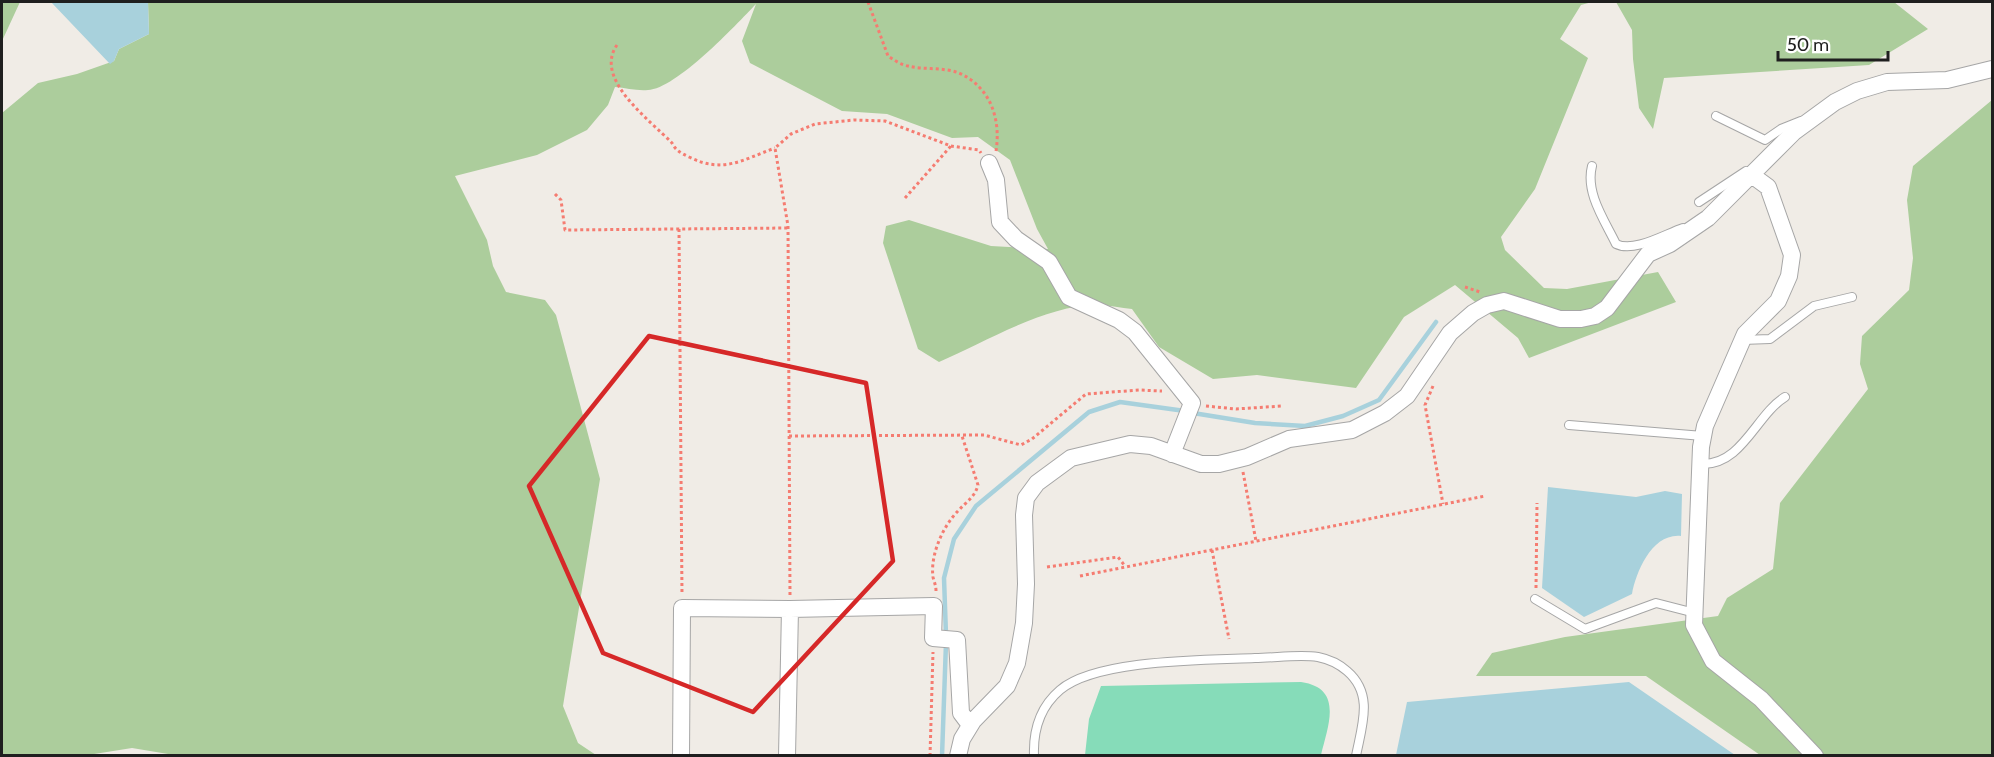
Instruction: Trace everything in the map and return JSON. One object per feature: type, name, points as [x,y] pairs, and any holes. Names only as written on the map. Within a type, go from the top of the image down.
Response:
[{"type":"street","points":[[958,756],[962,739],[970,725],[1007,686],[1017,663],[1024,622],[1026,498],[1037,483],[1071,458],[1130,444],[1151,446],[1201,464],[1219,464],[1240,459],[1289,439],[1352,430],[1384,413],[1407,396],[1450,333],[1473,313],[1487,305],[1504,301],[1560,319],[1595,316],[1607,308],[1648,255],[1670,244],[1700,224],[1753,176],[1794,132],[1810,119],[1857,91],[1887,82],[1947,80],[1992,69]]},
{"type":"street","points":[[989,163],[996,180],[1000,222],[1016,239],[1049,262],[1069,297],[1119,320],[1135,332],[1189,398],[1185,426],[1172,454]]},
{"type":"street","points":[[1753,176],[1768,187],[1792,255],[1789,276],[1778,302],[1742,340],[1725,375],[1703,436],[1694,625],[1713,661],[1761,699],[1815,756]]},
{"type":"street","points":[[681,756],[682,608],[790,609],[934,606],[933,638],[957,640],[961,712],[970,725]]},
{"type":"street","points":[[787,756],[790,609]]},
{"type":"lane","points":[[1716,116],[1765,140],[1794,122],[1810,119]]},
{"type":"lane","points":[[1592,166],[1589,175],[1592,193],[1616,244],[1623,248],[1633,247],[1700,224]]},
{"type":"lane","points":[[1699,202],[1748,170],[1753,176]]},
{"type":"lane","points":[[1742,340],[1770,339],[1814,306],[1852,297]]},
{"type":"lane","points":[[1702,464],[1713,464],[1729,455],[1753,433],[1774,403],[1785,397]]},
{"type":"lane","points":[[1569,425],[1703,436]]},
{"type":"lane","points":[[1535,598],[1586,630],[1656,603],[1695,613]]},
{"type":"lane","points":[[1035,756],[1039,718],[1044,708],[1060,690],[1081,678],[1158,661],[1307,657],[1332,661],[1347,670],[1364,696],[1365,709],[1356,756]]},
{"type":"path","points":[[617,45],[611,54],[610,65],[620,92],[672,143],[675,150],[705,165],[725,166],[775,148],[791,134],[815,124],[854,120],[885,121],[951,146],[979,150],[989,163],[995,158],[999,130],[994,110],[979,85],[958,73],[906,66],[888,56],[868,2]]},
{"type":"path","points":[[906,198],[951,146]]},
{"type":"path","points":[[775,148],[788,228],[790,609]]},
{"type":"path","points":[[555,194],[561,200],[565,230],[788,228]]},
{"type":"path","points":[[679,229],[682,608]]},
{"type":"path","points":[[1465,287],[1485,294]]},
{"type":"path","points":[[1434,385],[1425,405],[1443,504]]},
{"type":"path","points":[[789,436],[984,435],[1021,445],[1032,440],[1086,394],[1139,390],[1236,409],[1282,406]]},
{"type":"path","points":[[934,606],[937,587],[933,576],[934,557],[940,538],[956,512],[976,492],[978,485],[962,436]]},
{"type":"path","points":[[1240,459],[1256,541]]},
{"type":"path","points":[[1080,576],[1485,496]]},
{"type":"path","points":[[1535,598],[1537,504]]},
{"type":"path","points":[[1212,550],[1229,639]]},
{"type":"path","points":[[1047,567],[1118,557],[1125,567]]},
{"type":"path","points":[[930,756],[933,638]]},
{"type":"highlighted area","points":[[649,336],[866,383],[893,561],[753,712],[603,653],[529,486]]},
{"type":"green space","points":[[2,2],[20,2],[2,41]]},
{"type":"green space","points":[[148,2],[1592,2],[1581,5],[1560,39],[1588,58],[1535,189],[1501,237],[1505,250],[1544,288],[1567,289],[1658,272],[1676,302],[1529,358],[1518,338],[1455,285],[1404,317],[1356,388],[1257,375],[1213,379],[1159,347],[1132,309],[1103,305],[1080,306],[1039,317],[939,362],[918,349],[883,243],[886,226],[909,220],[991,246],[1048,249],[1037,229],[1010,160],[978,137],[952,138],[887,114],[842,111],[750,63],[742,41],[756,4],[705,54],[674,79],[660,87],[648,90],[615,87],[608,105],[587,130],[537,155],[455,176],[487,240],[493,266],[506,292],[545,300],[556,315],[600,479],[563,706],[578,743],[596,755],[180,756],[132,748],[88,755],[2,756],[2,113],[38,83],[77,74],[114,61],[119,49],[149,34]]},
{"type":"green space","points":[[1616,2],[1894,2],[1928,29],[1869,65],[1664,78],[1653,129],[1639,108],[1632,30]]},
{"type":"green space","points":[[1992,100],[1992,755],[1760,755],[1646,676],[1476,676],[1492,653],[1565,637],[1718,616],[1727,598],[1773,569],[1780,503],[1868,389],[1860,364],[1862,336],[1909,290],[1913,258],[1907,200],[1913,166]]},
{"type":"green space","points":[[1301,682],[1323,692],[1328,700],[1329,721],[1321,755],[1085,755],[1089,719],[1101,686]]},
{"type":"water","points":[[51,2],[148,2],[149,34],[119,49],[114,61],[110,64]]},
{"type":"water","points":[[1548,487],[1636,497],[1665,491],[1682,494],[1681,536],[1671,537],[1654,547],[1637,575],[1632,594],[1584,617],[1542,588]]},
{"type":"water","points":[[1629,682],[1735,755],[1396,755],[1407,702]]},
{"type":"waterway","points":[[1193,413],[1255,423],[1305,426],[1343,416],[1379,400],[1436,322]]},
{"type":"waterway","points":[[946,635],[944,578],[954,539],[976,506],[1089,412],[1120,402],[1185,411]]},
{"type":"waterway","points":[[942,756],[946,643]]}]
